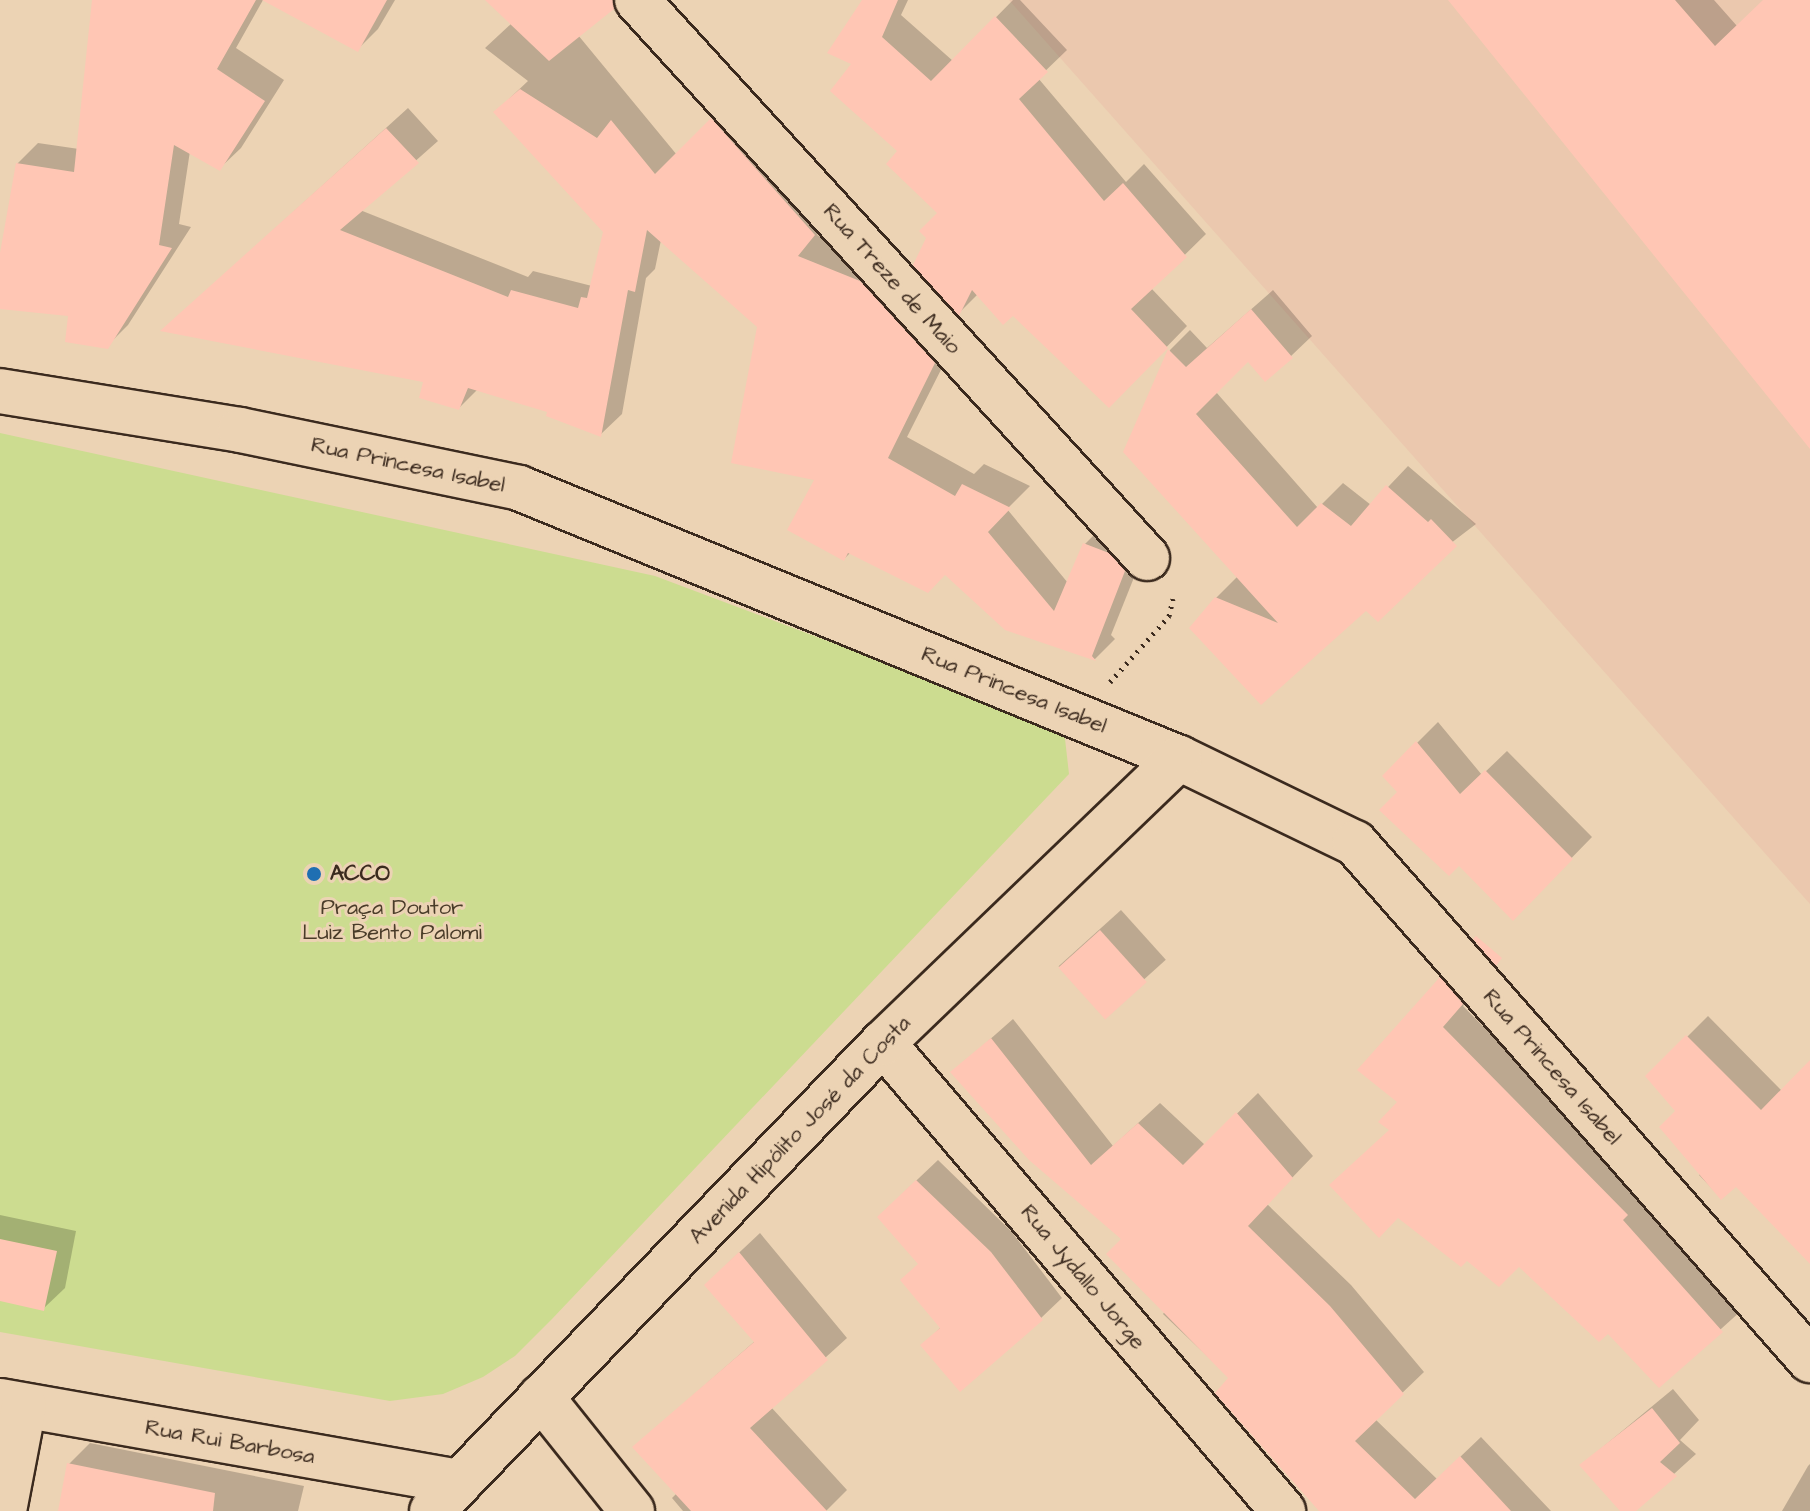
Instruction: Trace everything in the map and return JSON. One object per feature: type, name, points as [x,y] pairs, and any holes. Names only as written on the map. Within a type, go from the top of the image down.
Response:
[{"type":"street","name":"Rua Treze de Maio","points":[[637,0],[1147,558]]},
{"type":"street","name":"Rua Princesa Isabel","points":[[0,391],[240,430],[519,488],[1179,758],[1355,843],[1810,1360]]},
{"type":"street","name":"Avenida Hipólito José da Costa","points":[[446,1496],[883,1043],[1179,758]]},
{"type":"street","name":"Rua Jydallo Jorge","points":[[883,1043],[1283,1511]]},
{"type":"street","points":[[541,1397],[632,1511]]},
{"type":"street","points":[[4,1511],[12,1404]]},
{"type":"street","name":"Rua Rui Barbosa","points":[[12,1404],[446,1496]]},
{"type":"path","points":[[1079,717],[1169,616],[1174,595],[1147,558]]},
{"type":"shaded area","points":[[1009,0],[1810,0],[1810,904]]},
{"type":"green space","name":"Praça Doutor Luiz Bento Palomi","points":[[0,433],[655,576],[1064,730],[1069,774],[552,1319],[515,1356],[483,1377],[443,1394],[390,1401],[0,1332]]},
{"type":"building","points":[[92,0],[256,0],[217,69],[265,101],[220,171],[174,145],[159,245],[172,248],[108,349],[65,342],[68,316],[0,309],[0,253],[16,163],[74,172]]},
{"type":"building","points":[[262,0],[387,0],[358,52]]},
{"type":"building","points":[[485,0],[613,0],[614,9],[549,61]]},
{"type":"building","points":[[862,0],[898,0],[882,37],[931,81],[995,16],[1048,72],[1019,99],[1104,201],[1123,183],[1187,257],[1131,309],[1168,348],[1109,408],[1013,316],[1003,325],[972,290],[959,316],[913,265],[926,238],[919,231],[937,213],[886,164],[897,151],[830,91],[851,64],[827,53]]},
{"type":"building","points":[[1448,0],[1675,0],[1715,46],[1763,0],[1810,0],[1810,449]]},
{"type":"building","points":[[520,89],[597,138],[611,120],[655,174],[711,118],[815,235],[798,256],[860,281],[935,363],[888,458],[955,496],[962,484],[1011,508],[988,532],[1054,611],[1083,543],[1109,553],[1125,571],[1092,656],[1096,661],[1005,630],[945,575],[928,593],[848,553],[844,561],[787,530],[814,480],[731,463],[757,327],[647,230],[635,292],[628,290],[601,437],[546,416],[547,412],[468,388],[459,410],[419,398],[423,382],[160,331],[386,128],[419,163],[340,230],[508,297],[511,290],[578,308],[581,297],[587,298],[603,232],[493,112]]},
{"type":"building","points":[[1251,309],[1293,358],[1265,382],[1248,362],[1196,414],[1297,527],[1321,503],[1351,526],[1386,485],[1428,522],[1431,519],[1457,546],[1378,622],[1366,611],[1261,705],[1189,628],[1215,597],[1278,623],[1123,452],[1168,349],[1186,367]]},
{"type":"building","points":[[1416,741],[1460,794],[1485,770],[1573,859],[1513,921],[1459,866],[1449,876],[1379,810],[1397,792],[1382,776]]},
{"type":"building","points":[[1100,930],[1147,982],[1105,1019],[1058,967]]},
{"type":"building","points":[[1476,936],[1502,958],[1496,966],[1473,939]]},
{"type":"building","points":[[1440,977],[1463,1004],[1443,1027],[1628,1215],[1623,1220],[1723,1332],[1659,1388],[1608,1334],[1599,1342],[1519,1267],[1499,1287],[1467,1261],[1461,1267],[1398,1218],[1379,1238],[1329,1185],[1389,1130],[1378,1122],[1397,1102],[1357,1070]]},
{"type":"building","points":[[1686,1035],[1761,1110],[1810,1060],[1810,1264],[1736,1187],[1721,1200],[1659,1127],[1675,1111],[1645,1076]]},
{"type":"building","points":[[991,1038],[1091,1165],[1138,1123],[1183,1165],[1236,1112],[1293,1178],[1248,1226],[1330,1306],[1404,1394],[1355,1441],[1415,1499],[1460,1456],[1511,1511],[1319,1511],[1215,1393],[1228,1378],[1106,1254],[1121,1239],[1029,1160],[950,1072]]},
{"type":"building","points":[[916,1180],[991,1252],[1043,1320],[960,1392],[920,1345],[940,1328],[900,1280],[918,1264],[877,1217]]},
{"type":"building","points":[[0,1239],[57,1251],[44,1311],[0,1301]]},
{"type":"building","points":[[739,1252],[828,1360],[750,1428],[827,1511],[691,1511],[632,1447],[754,1342],[704,1285]]},
{"type":"building","points":[[1652,1408],[1680,1443],[1660,1462],[1677,1476],[1636,1511],[1620,1511],[1579,1465]]},
{"type":"building","points":[[67,1463],[215,1493],[213,1511],[58,1511]]},
{"type":"place","name":"ACCO","points":[[314,874]]}]
